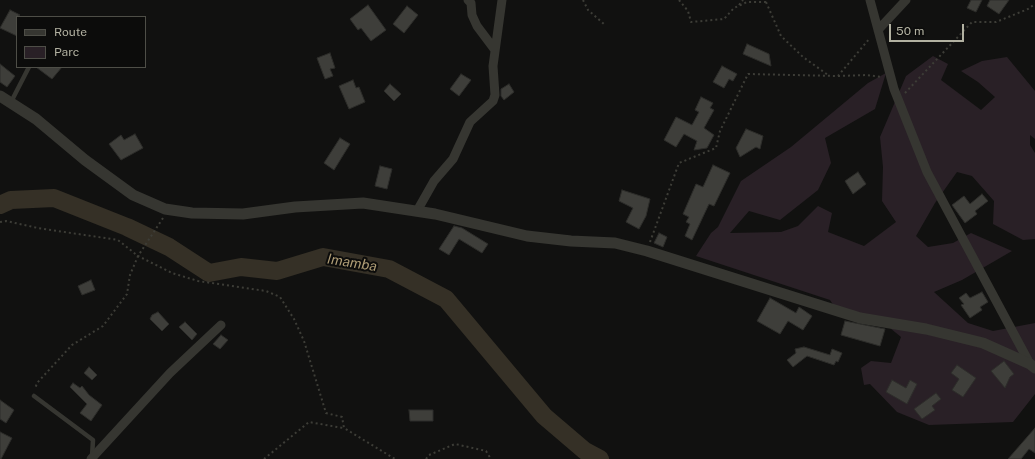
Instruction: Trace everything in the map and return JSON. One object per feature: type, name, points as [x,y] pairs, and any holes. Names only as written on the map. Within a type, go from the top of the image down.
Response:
[{"type":"street","points":[[468,0],[471,2],[472,15],[477,26],[494,50]]},
{"type":"street","points":[[417,211],[434,181],[453,159],[470,122],[493,101],[495,95],[493,66],[494,50],[502,0]]},
{"type":"street","points":[[870,0],[891,79],[927,172],[1033,366]]},
{"type":"street","points":[[878,30],[906,0]]},
{"type":"street","points":[[0,96],[36,119],[85,160],[133,195],[165,209],[192,213],[244,214],[295,207],[363,203],[417,211],[527,236],[571,242],[615,243],[647,251],[860,318],[926,329],[983,343],[1033,366]]},
{"type":"street","points":[[91,458],[170,373],[220,324]]},
{"type":"lane","points":[[11,102],[28,68]]},
{"type":"lane","points":[[34,396],[93,440],[91,458]]},
{"type":"path","points":[[583,0],[588,10],[604,24]]},
{"type":"path","points":[[679,0],[688,11],[691,22],[724,19],[734,8],[747,2],[767,1],[781,36],[803,57],[829,75]]},
{"type":"path","points":[[739,6],[744,0]]},
{"type":"path","points":[[898,99],[972,22],[996,22],[1028,9],[1035,4]]},
{"type":"path","points":[[838,76],[878,30]]},
{"type":"path","points":[[647,251],[679,163],[716,148],[720,131],[748,74],[838,76],[867,75],[891,79]]},
{"type":"path","points":[[34,396],[37,383],[72,345],[103,326],[127,294],[130,275],[138,256],[163,220]]},
{"type":"path","points":[[0,222],[6,221],[38,228],[118,240],[138,256],[179,275],[198,281],[266,291],[280,297],[294,319],[304,341],[326,413],[342,418],[344,428]]},
{"type":"path","points":[[264,459],[310,422],[344,428],[391,458],[395,459]]},
{"type":"path","points":[[426,459],[429,455],[455,444],[486,451],[491,459]]},
{"type":"green space","points":[[933,56],[948,64],[941,80],[981,110],[995,97],[978,82],[961,71],[982,61],[1007,57],[1035,91],[1035,139],[1030,135],[1030,145],[1035,153],[1035,239],[1023,240],[993,224],[994,201],[972,176],[957,172],[935,203],[916,236],[928,247],[953,243],[971,233],[1012,251],[962,280],[934,292],[968,323],[993,331],[1035,323],[1035,394],[1013,422],[929,425],[897,412],[870,384],[864,385],[861,368],[871,361],[891,363],[901,337],[890,328],[838,312],[830,300],[696,256],[711,233],[718,227],[741,181],[791,147],[868,83],[886,73],[875,109],[825,138],[831,163],[818,190],[780,220],[749,211],[730,233],[781,232],[798,226],[818,206],[832,213],[828,232],[864,246],[896,222],[882,201],[883,167],[880,137],[906,76]]},
{"type":"building","points":[[971,0],[982,0],[976,12],[967,8]]},
{"type":"building","points":[[990,0],[1009,0],[999,14],[987,6]]},
{"type":"building","points":[[368,5],[386,30],[371,41],[361,28],[358,30],[350,19]]},
{"type":"building","points":[[407,6],[418,15],[404,33],[393,24]]},
{"type":"building","points":[[10,10],[20,15],[16,16],[16,36],[0,28]]},
{"type":"building","points":[[747,44],[769,54],[771,66],[743,54]]},
{"type":"building","points":[[330,53],[335,68],[330,69],[333,76],[325,79],[317,58]]},
{"type":"building","points":[[0,64],[15,76],[7,87],[0,82]]},
{"type":"building","points":[[722,66],[737,74],[733,81],[729,79],[724,88],[713,82]]},
{"type":"building","points":[[37,68],[61,68],[52,79]]},
{"type":"building","points":[[461,74],[471,80],[459,96],[450,89]]},
{"type":"building","points":[[353,80],[356,88],[359,87],[365,102],[349,109],[339,86]]},
{"type":"building","points":[[390,84],[401,94],[394,101],[384,91]]},
{"type":"building","points":[[509,84],[514,92],[504,100],[501,96],[501,89]]},
{"type":"building","points":[[701,97],[713,103],[710,108],[714,110],[704,128],[714,135],[707,148],[694,150],[697,141],[684,134],[676,147],[664,140],[676,117],[692,125],[699,112],[695,110]]},
{"type":"building","points":[[746,129],[763,136],[760,149],[756,147],[740,157],[736,148]]},
{"type":"building","points":[[135,134],[143,148],[121,160],[109,144],[121,135],[124,140]]},
{"type":"building","points":[[340,138],[350,144],[334,170],[324,163]]},
{"type":"building","points":[[713,165],[730,173],[714,206],[709,204],[692,240],[685,236],[690,224],[686,222],[689,217],[683,214],[696,184],[703,187]]},
{"type":"building","points":[[380,166],[392,169],[387,189],[375,186]]},
{"type":"building","points":[[858,172],[866,184],[853,194],[845,181]]},
{"type":"building","points":[[622,190],[650,199],[646,216],[639,229],[626,222],[633,208],[619,201]]},
{"type":"building","points":[[982,194],[988,201],[975,211],[977,214],[965,223],[952,205],[964,196],[970,204]]},
{"type":"building","points":[[454,226],[462,228],[488,244],[482,253],[459,239],[449,255],[439,249]]},
{"type":"building","points":[[659,233],[667,237],[663,247],[654,243]]},
{"type":"building","points":[[91,280],[95,290],[82,295],[78,286]]},
{"type":"building","points":[[982,292],[988,302],[980,307],[982,310],[970,318],[961,305],[964,304],[959,298],[966,293],[970,298]]},
{"type":"building","points":[[770,298],[796,313],[799,307],[812,316],[803,330],[788,321],[780,334],[757,321]]},
{"type":"building","points":[[158,312],[169,324],[162,331],[150,319],[152,315]]},
{"type":"building","points":[[845,321],[885,329],[880,346],[841,335]]},
{"type":"building","points":[[185,322],[197,334],[192,340],[179,327]]},
{"type":"building","points":[[221,335],[228,340],[220,349],[213,344]]},
{"type":"building","points":[[804,347],[830,355],[832,349],[842,353],[838,362],[836,361],[834,365],[807,356],[793,367],[787,360],[796,353],[795,349]]},
{"type":"building","points":[[1004,361],[1014,374],[1010,377],[1005,388],[991,371]]},
{"type":"building","points":[[957,365],[976,378],[963,397],[952,390],[959,379],[951,373]]},
{"type":"building","points":[[89,367],[97,375],[92,380],[84,373]]},
{"type":"building","points":[[892,380],[906,388],[910,380],[917,384],[907,404],[886,392]]},
{"type":"building","points":[[73,383],[80,388],[82,386],[89,395],[102,405],[91,421],[80,413],[87,404],[70,387]]},
{"type":"building","points":[[936,393],[941,399],[932,406],[935,410],[922,419],[914,409]]},
{"type":"building","points":[[0,400],[14,410],[6,423],[0,419]]},
{"type":"building","points":[[409,410],[433,410],[433,421],[410,421]]},
{"type":"building","points":[[1035,428],[1035,453],[1029,449],[1021,459],[1008,459]]},
{"type":"building","points":[[0,432],[12,438],[1,459],[0,459]]},
{"type":"waterway","name":"Imamba","points":[[0,205],[11,200],[54,198],[127,227],[169,247],[209,273],[241,267],[277,271],[323,257],[389,269],[446,299],[544,416],[585,451],[600,459]]}]
